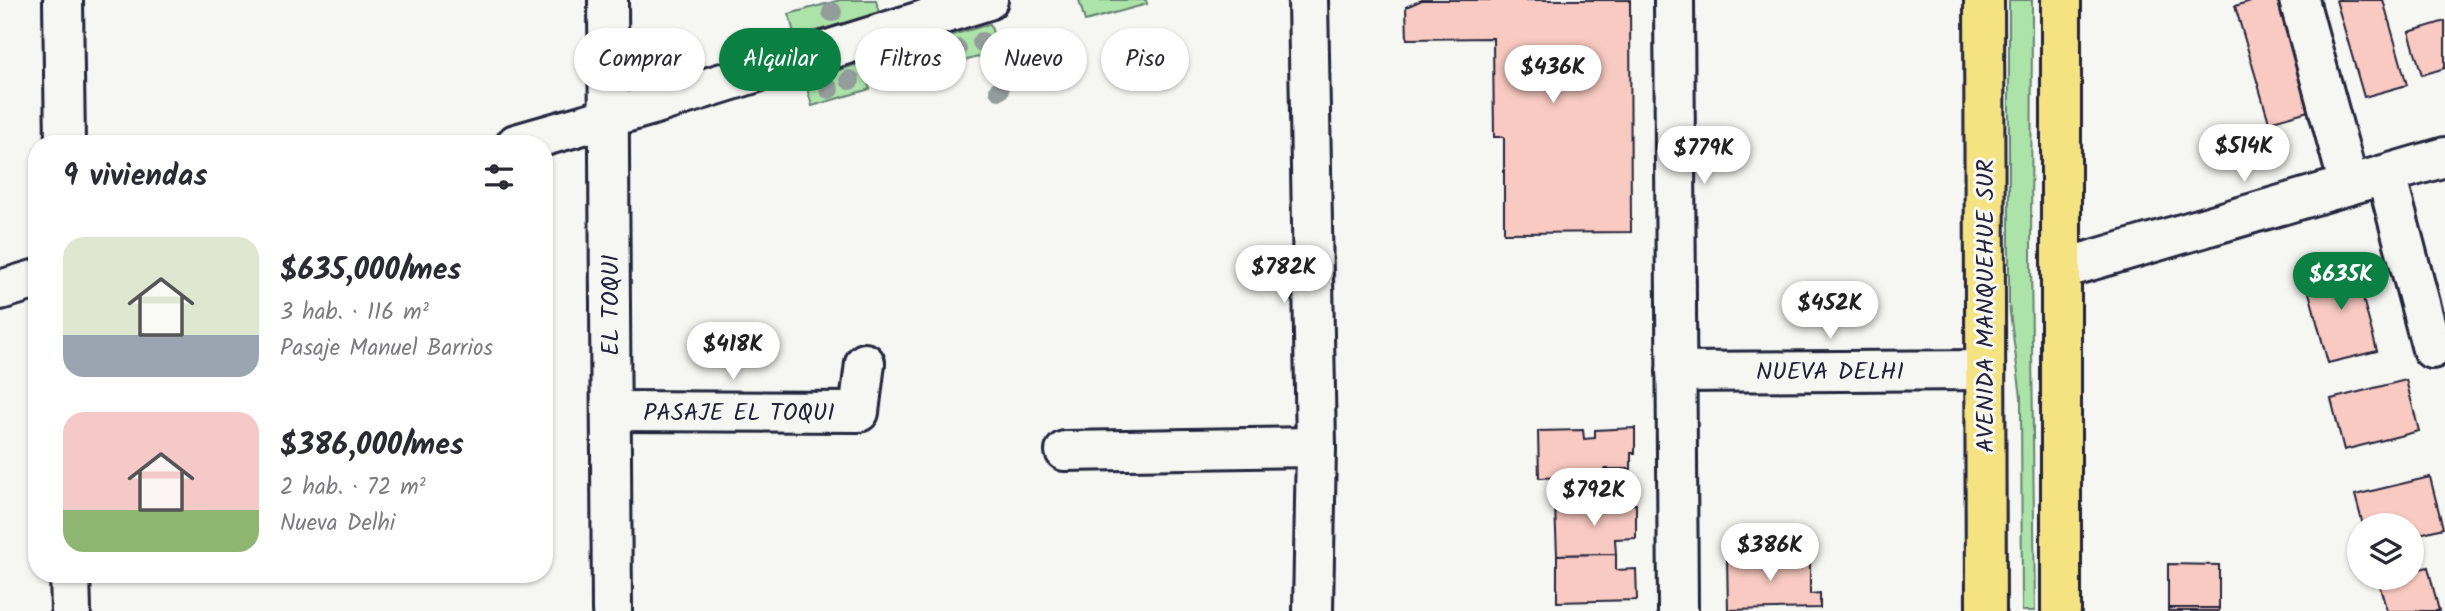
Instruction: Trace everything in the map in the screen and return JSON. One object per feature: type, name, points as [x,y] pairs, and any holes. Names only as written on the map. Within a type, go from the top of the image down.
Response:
[{"type":"main road","name":"AVENIDA MANQUEHUE SUR","points":[[1984,0],[1986,611]]},
{"type":"main road","points":[[2061,0],[2061,611]]},
{"type":"street","points":[[63,0],[65,135]]},
{"type":"street","name":"EL TOQUI","points":[[608,0],[612,611]]},
{"type":"street","points":[[547,135],[609,117],[891,14],[988,0]]},
{"type":"street","points":[[1308,0],[1316,447],[1313,611]]},
{"type":"street","points":[[1674,0],[1678,611]]},
{"type":"street","points":[[2299,0],[2349,185]]},
{"type":"street","points":[[2062,269],[2445,157]]},
{"type":"street","points":[[2386,175],[2432,349]]},
{"type":"street","points":[[0,290],[28,282]]},
{"type":"street","name":"PASAJE EL TOQUI","points":[[611,411],[859,412],[865,363]]},
{"type":"street","name":"NUEVA DELHI","points":[[1676,372],[1985,370]]},
{"type":"street","points":[[1065,451],[1316,447]]},
{"type":"street","points":[[70,583],[71,611]]},
{"type":"green space","points":[[840,0],[876,0],[879,13],[826,28],[793,28],[789,14]]},
{"type":"green space","points":[[1079,0],[1146,0],[1147,4],[1085,21]]},
{"type":"green space","points":[[2009,0],[2032,0],[2031,259],[2035,611],[2022,611],[2021,397],[2009,305]]},
{"type":"green space","points":[[990,24],[991,28],[980,28],[980,56],[966,60],[966,31]]},
{"type":"green space","points":[[855,65],[855,91],[863,91],[812,106],[808,91],[841,91],[841,70]]},
{"type":"building","points":[[1422,0],[1630,0],[1631,232],[1504,233],[1504,137],[1494,137],[1493,38],[1407,39],[1406,7]]},
{"type":"building","points":[[2254,0],[2280,0],[2312,110],[2269,122],[2235,6]]},
{"type":"building","points":[[2336,0],[2383,0],[2407,85],[2364,97]]},
{"type":"building","points":[[2445,21],[2445,68],[2422,75],[2409,32]]},
{"type":"building","points":[[2353,261],[2377,351],[2328,363],[2304,274]]},
{"type":"building","points":[[2406,380],[2419,431],[2344,450],[2331,399]]},
{"type":"building","points":[[1635,428],[1635,453],[1631,453],[1631,469],[1604,469],[1604,476],[1539,478],[1538,431],[1583,430],[1584,439],[1595,438],[1595,430]]},
{"type":"building","points":[[2430,477],[2443,528],[2424,533],[2424,513],[2360,513],[2355,495]]},
{"type":"building","points":[[1636,504],[1636,538],[1615,539],[1616,554],[1557,555],[1555,506]]},
{"type":"building","points":[[1616,554],[1616,570],[1636,569],[1637,600],[1557,602],[1557,555]]},
{"type":"building","points":[[1810,555],[1810,594],[1820,593],[1820,608],[1728,610],[1727,557]]},
{"type":"building","points":[[2168,564],[2219,565],[2219,608],[2168,608]]},
{"type":"building","points":[[2428,567],[2439,611],[2387,611],[2381,590],[2424,590],[2424,568]]},
{"type":"building","points":[[2168,608],[2219,608],[2219,611],[2168,611]]}]
